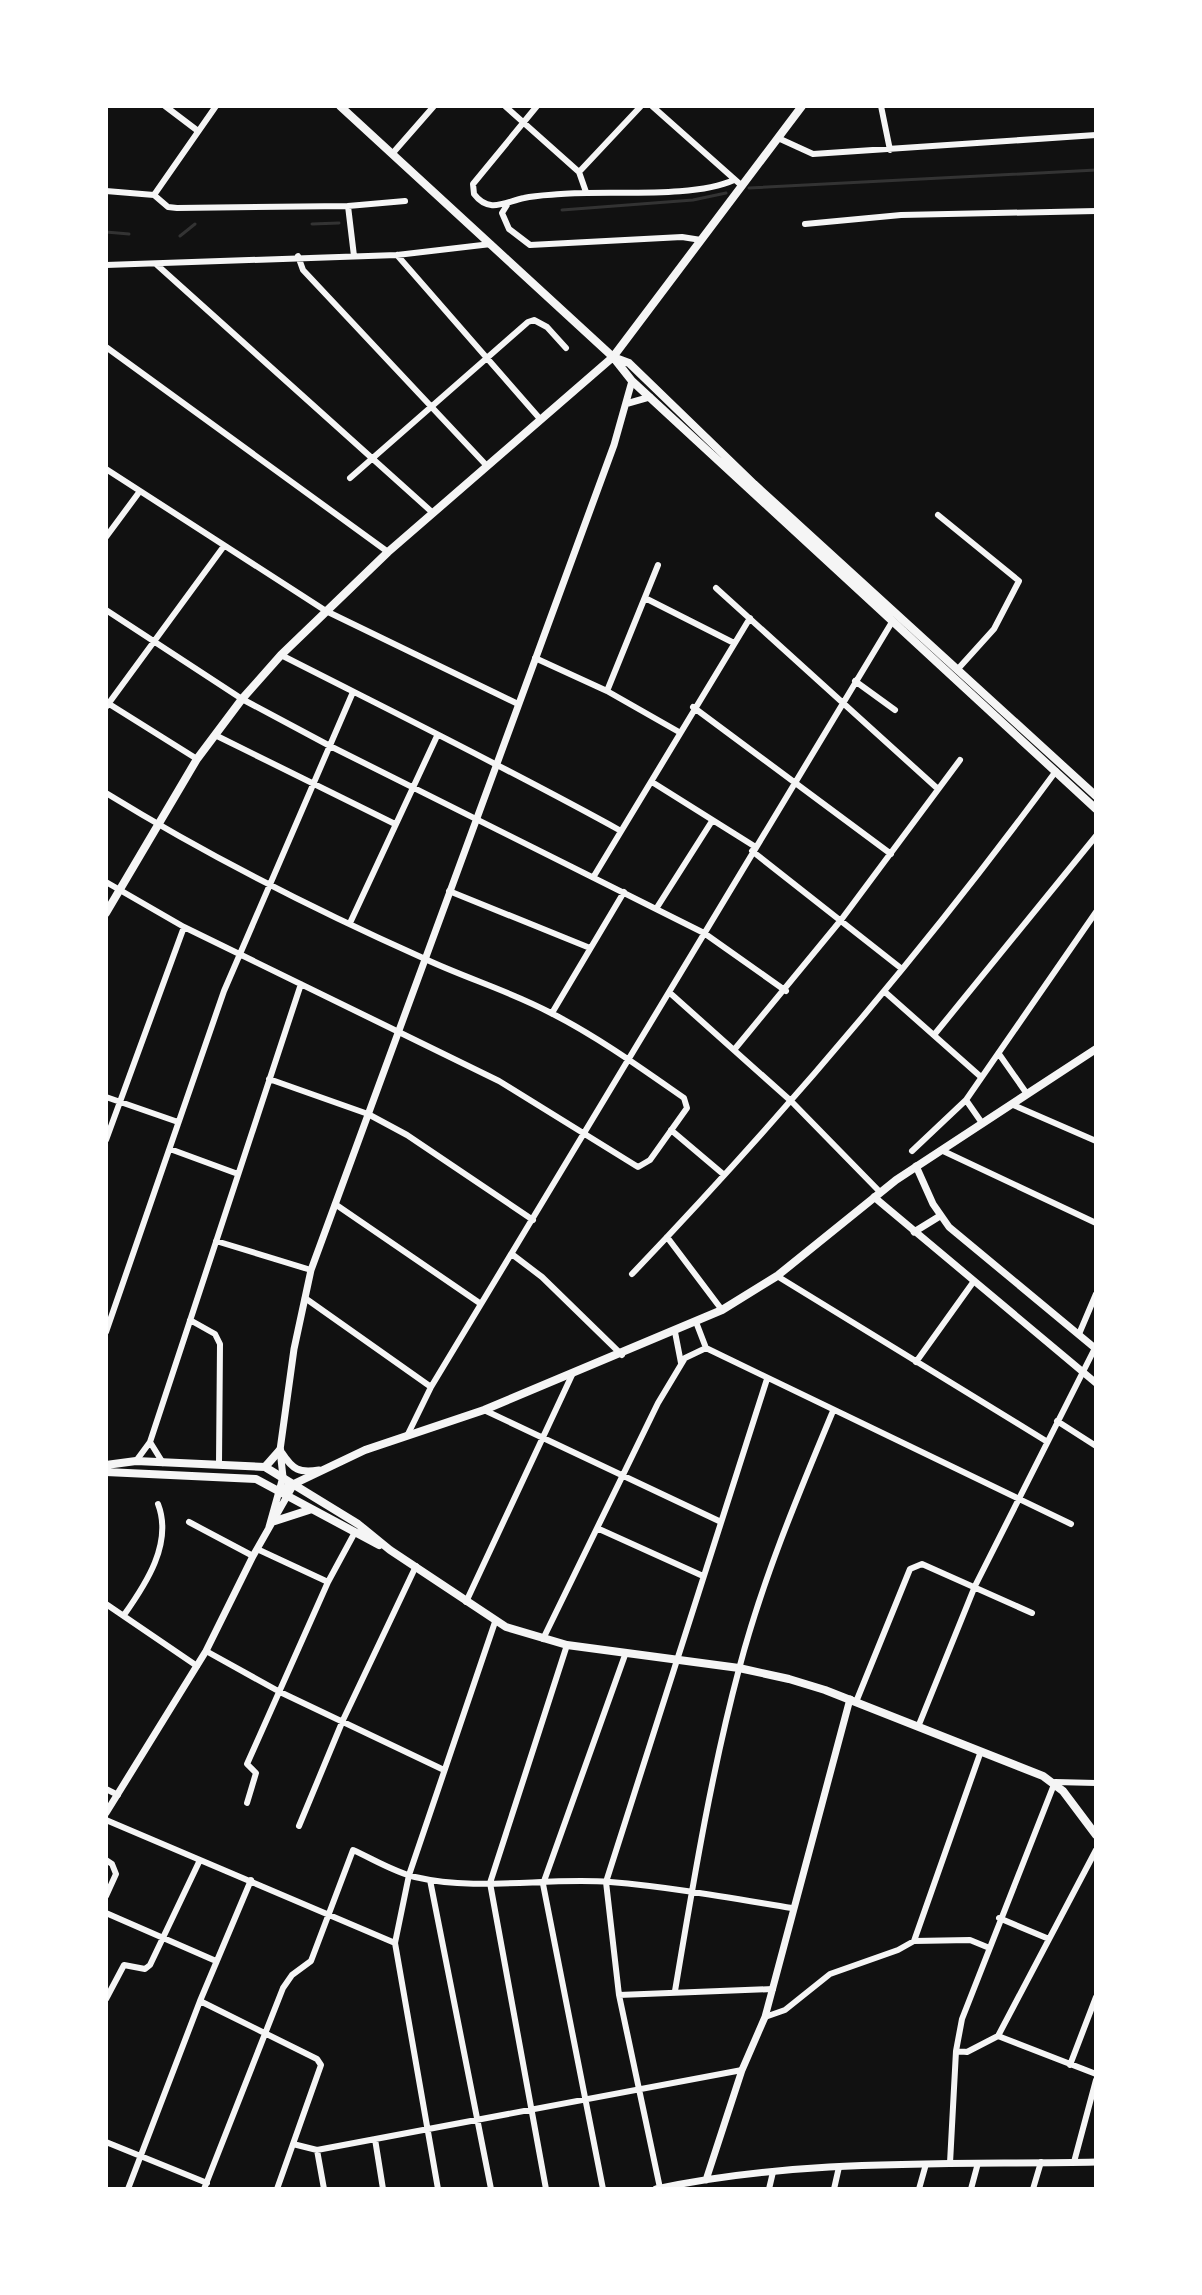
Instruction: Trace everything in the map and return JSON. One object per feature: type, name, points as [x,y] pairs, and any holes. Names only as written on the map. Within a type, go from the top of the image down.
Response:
[{"type":"main road","points":[[340,106],[613,357],[632,381],[1096,796]]},
{"type":"main road","points":[[106,913],[197,759],[242,699],[281,655],[388,552],[613,357],[701,240],[738,183],[802,106]]},
{"type":"main road","points":[[613,357],[629,363],[892,622],[1096,809]]},
{"type":"main road","points":[[279,1491],[319,1470],[408,1434],[484,1410],[622,1355],[722,1310],[777,1276],[916,1166],[1096,1049]]},
{"type":"main road","points":[[265,1467],[280,1450]]},
{"type":"main road","points":[[106,1465],[136,1461],[265,1467],[358,1524],[390,1550],[495,1622],[567,1645],[739,1668],[789,1679],[853,1701],[1055,1782],[1096,1835]]},
{"type":"main road","points":[[316,1498],[310,1486],[319,1470]]},
{"type":"main road","points":[[106,1472],[249,1477],[390,1550]]},
{"type":"main road","points":[[272,1524],[293,1512],[310,1510]]},
{"type":"street","points":[[165,106],[198,131]]},
{"type":"street","points":[[154,195],[216,106]]},
{"type":"street","points":[[392,154],[434,106]]},
{"type":"street","points":[[505,106],[579,172],[586,192]]},
{"type":"street","points":[[537,106],[473,184],[474,194],[486,205],[508,204],[526,197],[702,189],[738,183]]},
{"type":"street","points":[[579,172],[641,106]]},
{"type":"street","points":[[652,106],[738,183]]},
{"type":"street","points":[[881,106],[890,150]]},
{"type":"street","points":[[778,138],[813,154],[1096,135]]},
{"type":"street","points":[[106,191],[154,195],[168,207],[177,208],[348,206],[405,201]]},
{"type":"street","points":[[508,204],[502,213],[505,224],[530,245],[682,237],[701,240]]},
{"type":"street","points":[[348,206],[354,256]]},
{"type":"street","points":[[805,224],[907,217],[1096,211]]},
{"type":"street","points":[[106,265],[298,256],[397,255],[491,244]]},
{"type":"street","points":[[397,255],[541,420]]},
{"type":"street","points":[[298,256],[303,270],[487,466]]},
{"type":"street","points":[[156,264],[433,513]]},
{"type":"street","points":[[350,478],[430,406],[534,320],[547,327],[566,348]]},
{"type":"street","points":[[106,347],[388,552]]},
{"type":"street","points":[[272,1524],[283,1477],[280,1450],[311,1270],[516,703],[629,403],[632,381]]},
{"type":"street","points":[[629,403],[650,397]]},
{"type":"street","points":[[106,469],[326,611],[516,703]]},
{"type":"street","points":[[106,537],[140,491]]},
{"type":"street","points":[[938,515],[1019,581],[994,629],[957,670]]},
{"type":"street","points":[[197,759],[107,704],[224,546]]},
{"type":"street","points":[[607,691],[658,565]]},
{"type":"street","points":[[716,588],[938,789]]},
{"type":"street","points":[[645,598],[734,643]]},
{"type":"street","points":[[106,610],[242,699],[704,933],[786,991]]},
{"type":"street","points":[[594,876],[652,782],[693,707],[750,618]]},
{"type":"street","points":[[408,1434],[431,1387],[670,993],[753,848],[892,622]]},
{"type":"street","points":[[281,655],[437,736],[496,762],[621,831]]},
{"type":"street","points":[[535,658],[607,691],[679,732]]},
{"type":"street","points":[[855,681],[895,710]]},
{"type":"street","points":[[106,1332],[239,952],[353,692]]},
{"type":"street","points":[[693,707],[891,854]]},
{"type":"street","points":[[215,735],[395,824]]},
{"type":"street","points":[[350,923],[437,736]]},
{"type":"street","points":[[734,1050],[786,991],[960,760]]},
{"type":"street","points":[[632,1274],[791,1101],[885,992],[979,877],[1056,771]]},
{"type":"street","points":[[652,782],[753,848],[902,969]]},
{"type":"street","points":[[106,793],[157,825],[350,923],[552,1013],[629,1059],[682,1096],[688,1105],[650,1160],[636,1167],[585,1131],[499,1081],[184,927],[106,882]]},
{"type":"street","points":[[656,909],[712,821]]},
{"type":"street","points":[[934,1035],[1096,836]]},
{"type":"street","points":[[449,891],[590,948]]},
{"type":"street","points":[[552,1013],[624,892]]},
{"type":"street","points":[[912,1151],[966,1100],[1096,912]]},
{"type":"street","points":[[106,1140],[184,927]]},
{"type":"street","points":[[136,1461],[150,1442],[301,984]]},
{"type":"street","points":[[885,992],[981,1077]]},
{"type":"street","points":[[670,993],[791,1101],[914,1232],[1096,1383]]},
{"type":"street","points":[[999,1054],[1027,1094]]},
{"type":"street","points":[[269,1079],[368,1114],[407,1135],[533,1220]]},
{"type":"street","points":[[106,1097],[178,1122]]},
{"type":"street","points":[[966,1100],[982,1123]]},
{"type":"street","points":[[1011,1104],[1096,1141]]},
{"type":"street","points":[[671,1130],[723,1174]]},
{"type":"street","points":[[170,1149],[238,1174]]},
{"type":"street","points":[[941,1150],[1096,1223]]},
{"type":"street","points":[[916,1166],[940,1216],[972,1248],[1096,1348],[1046,1441],[975,1586],[918,1727]]},
{"type":"street","points":[[335,1204],[481,1304]]},
{"type":"street","points":[[914,1232],[940,1216]]},
{"type":"street","points":[[667,1237],[722,1310]]},
{"type":"street","points":[[216,1241],[311,1270]]},
{"type":"street","points":[[513,1255],[542,1277],[622,1355]]},
{"type":"street","points":[[777,1276],[1046,1441]]},
{"type":"street","points":[[916,1362],[974,1281]]},
{"type":"street","points":[[1079,1334],[1096,1294]]},
{"type":"street","points":[[305,1298],[431,1387]]},
{"type":"street","points":[[190,1320],[215,1334],[220,1344],[219,1463]]},
{"type":"street","points":[[696,1322],[706,1348],[1071,1524]]},
{"type":"street","points":[[675,1332],[681,1363]]},
{"type":"street","points":[[543,1639],[681,1363],[688,1355],[706,1348]]},
{"type":"street","points":[[466,1602],[572,1375]]},
{"type":"street","points":[[767,1379],[719,1521],[606,1882],[619,1995],[642,2091],[658,2189],[706,2180],[839,2167],[1096,2162]]},
{"type":"street","points":[[484,1410],[719,1521]]},
{"type":"street","points":[[675,1991],[692,1891],[739,1668],[780,1546],[833,1411]]},
{"type":"street","points":[[1057,1421],[1096,1446]]},
{"type":"street","points":[[150,1442],[163,1464]]},
{"type":"street","points":[[280,1450],[294,1469],[301,1472],[319,1470]]},
{"type":"street","points":[[106,1813],[206,1651],[294,1484]]},
{"type":"street","points":[[124,1615],[159,1553],[162,1514],[158,1504]]},
{"type":"street","points":[[189,1522],[328,1582]]},
{"type":"street","points":[[599,1529],[703,1576]]},
{"type":"street","points":[[247,1803],[256,1773],[247,1764],[328,1582],[354,1534]]},
{"type":"street","points":[[703,2189],[742,2070],[765,2017],[792,1908],[853,1701],[910,1569],[922,1564],[1032,1613]]},
{"type":"street","points":[[299,1826],[343,1720],[416,1566]]},
{"type":"street","points":[[106,1604],[197,1666]]},
{"type":"street","points":[[438,2189],[395,1943],[409,1875],[495,1622]]},
{"type":"street","points":[[546,2189],[534,2108],[490,1883],[567,1645]]},
{"type":"street","points":[[206,1651],[280,1692],[444,1770]]},
{"type":"street","points":[[603,2189],[543,1884],[625,1655]]},
{"type":"street","points":[[914,1941],[981,1751]]},
{"type":"street","points":[[950,2163],[956,2051],[962,2019],[987,1947],[1055,1782],[1096,1783]]},
{"type":"street","points":[[106,1789],[118,1795]]},
{"type":"street","points":[[106,1820],[395,1943]]},
{"type":"street","points":[[106,2142],[206,2186],[288,1980],[311,1961],[353,1850],[409,1875],[430,1880],[543,1884],[606,1882],[692,1891],[792,1908]]},
{"type":"street","points":[[956,2051],[967,2052],[998,2036],[1096,1850]]},
{"type":"street","points":[[106,1860],[112,1864],[116,1874],[106,1896]]},
{"type":"street","points":[[106,1999],[124,1965],[145,1969],[150,1965],[160,1938],[199,1862]]},
{"type":"street","points":[[128,2189],[200,2001],[251,1880]]},
{"type":"street","points":[[430,1880],[491,2189]]},
{"type":"street","points":[[106,1913],[216,1961]]},
{"type":"street","points":[[999,1918],[1049,1939]]},
{"type":"street","points":[[765,2017],[785,2010],[830,1974],[898,1950],[914,1941],[970,1940],[987,1947]]},
{"type":"street","points":[[619,1995],[773,1989]]},
{"type":"street","points":[[1070,2065],[1096,1997]]},
{"type":"street","points":[[200,2001],[321,2065],[277,2189]]},
{"type":"street","points":[[998,2036],[1096,2074]]},
{"type":"street","points":[[293,2144],[317,2150],[742,2070]]},
{"type":"street","points":[[1074,2162],[1096,2080]]},
{"type":"street","points":[[375,2139],[383,2189]]},
{"type":"street","points":[[317,2150],[324,2189]]},
{"type":"street","points":[[1033,2189],[1041,2162]]},
{"type":"street","points":[[971,2189],[978,2163]]},
{"type":"street","points":[[919,2189],[926,2164]]},
{"type":"street","points":[[834,2189],[839,2167]]},
{"type":"street","points":[[769,2189],[773,2172]]},
{"type":"waterway","points":[[749,188],[1096,170]]},
{"type":"waterway","points":[[562,210],[693,200],[726,193]]},
{"type":"waterway","points":[[312,224],[339,223]]},
{"type":"waterway","points":[[180,236],[195,224]]},
{"type":"waterway","points":[[106,232],[129,234]]}]
